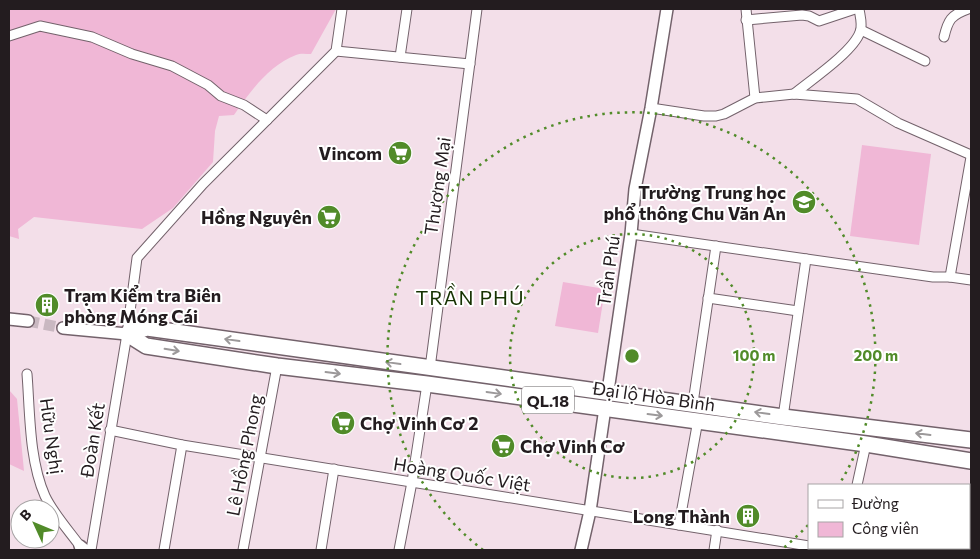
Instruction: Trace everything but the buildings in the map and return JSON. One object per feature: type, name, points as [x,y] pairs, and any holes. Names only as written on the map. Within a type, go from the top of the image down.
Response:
[{"type":"highway","name":"Đại lộ Hòa Bình","points":[[127,334],[147,328],[869,428],[971,440]]},
{"type":"highway","name":"Đại lộ Hòa Bình","points":[[127,334],[146,346],[249,362],[698,420],[971,461]]},
{"type":"highway","points":[[249,362],[252,343]]},
{"type":"highway","points":[[427,384],[430,368]]},
{"type":"highway","points":[[605,408],[608,391]]},
{"type":"highway","points":[[866,444],[869,428]]},
{"type":"street","points":[[342,9],[336,52],[470,64]]},
{"type":"street","points":[[400,57],[407,9]]},
{"type":"street","name":"Thương Mại","points":[[430,368],[477,9]]},
{"type":"street","name":"Trần Phú","points":[[608,391],[631,234],[635,189],[651,108],[667,9]]},
{"type":"street","points":[[746,9],[755,98]]},
{"type":"street","points":[[746,20],[802,15],[819,21],[855,9]]},
{"type":"street","points":[[794,94],[847,51],[861,30],[862,23],[859,9]]},
{"type":"street","points":[[944,37],[946,26],[955,14],[968,9]]},
{"type":"street","points":[[9,36],[40,26],[92,37],[132,54],[172,66],[208,85],[221,96],[244,105],[267,120]]},
{"type":"street","points":[[861,30],[926,61]]},
{"type":"street","name":"Đoàn Kết","points":[[84,549],[110,430],[127,334],[136,258],[203,184],[336,52]]},
{"type":"street","points":[[651,108],[716,116],[724,114],[755,98],[794,94],[857,99],[898,123],[971,156],[950,277]]},
{"type":"street","points":[[631,234],[933,277],[971,280]]},
{"type":"street","points":[[692,403],[716,246]]},
{"type":"street","points":[[783,416],[806,259]]},
{"type":"street","points":[[708,298],[798,312]]},
{"type":"street","points":[[9,319],[28,321]]},
{"type":"street","name":"Đại lộ Hòa Bình","points":[[63,328],[127,334]]},
{"type":"street","name":"Lê Hồng Phong","points":[[243,550],[277,366]]},
{"type":"street","name":"Hữu Nghị","points":[[27,374],[31,432],[37,475],[46,497],[84,549]]},
{"type":"street","points":[[399,550],[412,482],[427,384]]},
{"type":"street","points":[[582,550],[590,511],[605,408]]},
{"type":"street","points":[[679,525],[698,420]]},
{"type":"street","name":"Hoàng Quốc Việt","points":[[110,430],[182,445],[808,546]]},
{"type":"street","points":[[857,484],[866,444]]},
{"type":"street","points":[[164,550],[182,445]]},
{"type":"street","points":[[321,550],[334,469]]},
{"type":"street","points":[[714,550],[717,530]]},
{"type":"green space","points":[[9,9],[336,9],[311,54],[298,54],[277,66],[260,80],[234,115],[219,116],[215,131],[213,162],[173,208],[142,229],[34,217],[18,229],[19,239],[9,236]]},
{"type":"green space","points":[[862,145],[931,154],[919,245],[850,236]]},
{"type":"green space","points":[[563,282],[605,289],[598,333],[555,326]]},
{"type":"green space","points":[[9,390],[17,399],[24,471],[9,464]]},
{"type":"tunnel","points":[[28,321],[63,328]]},
{"type":"place","name":"Vincom","points":[[400,153]]},
{"type":"place","name":"Trường Trung học phổ thông Chu Văn An","points":[[804,202]]},
{"type":"place","name":"Hồng Nguyên","points":[[329,217]]},
{"type":"place","name":"Trạm Kiểm tra Biên phòng Móng Cái","points":[[47,305]]},
{"type":"place","name":"Chợ Vinh Cơ 2","points":[[343,423]]},
{"type":"place","name":"Chợ Vinh Cơ","points":[[503,446]]},
{"type":"place","name":"Long Thành","points":[[748,516]]},
{"type":"district","name":"TRẦN PHÚ","points":[[470,297]]}]
